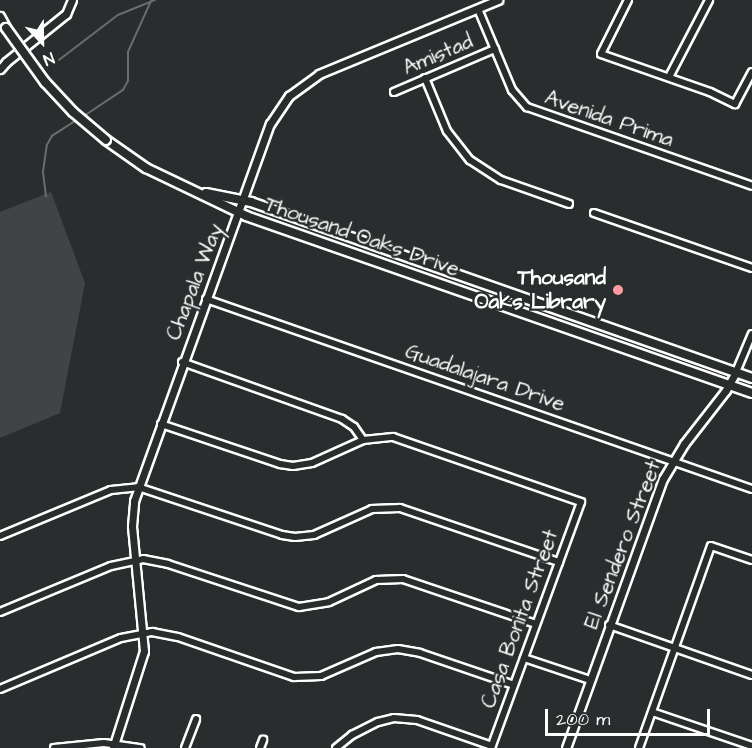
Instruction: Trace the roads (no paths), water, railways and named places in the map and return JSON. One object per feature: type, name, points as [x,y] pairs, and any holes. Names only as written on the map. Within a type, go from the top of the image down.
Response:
[{"type":"main road","name":"Thousand Oaks Drive","points":[[0,17],[45,82],[73,112],[106,140],[146,168],[200,192],[239,213],[752,393]]},
{"type":"main road","name":"Thousand Oaks Drive","points":[[200,192],[243,199],[752,378]]},
{"type":"street","points":[[0,69],[66,14],[72,0]]},
{"type":"street","name":"Chapala Way","points":[[114,746],[142,664],[143,632],[132,517],[138,487],[270,124],[282,104],[300,86],[319,74],[498,0]]},
{"type":"street","points":[[628,0],[601,54],[669,77],[735,104],[752,72]]},
{"type":"street","points":[[669,77],[709,0]]},
{"type":"street","name":"Avenida Prima","points":[[478,9],[516,96],[527,107],[752,186]]},
{"type":"street","name":"Amistad","points":[[394,92],[495,49]]},
{"type":"street","points":[[425,78],[447,131],[470,160],[501,180],[569,204]]},
{"type":"street","points":[[594,213],[752,267]]},
{"type":"street","name":"Guadalajara Drive","points":[[206,299],[752,489]]},
{"type":"street","name":"El Sendero Street","points":[[566,748],[663,479],[673,461],[729,385],[752,334]]},
{"type":"street","points":[[160,424],[292,466],[312,464],[363,440],[354,427],[342,419],[182,362]]},
{"type":"street","name":"Casa Bonita Street","points":[[363,440],[387,437],[409,441],[581,502],[491,747]]},
{"type":"street","points":[[0,536],[111,490],[138,487],[282,535],[295,537],[314,535],[372,509],[400,508],[559,562]]},
{"type":"street","points":[[639,748],[711,546],[752,560]]},
{"type":"street","points":[[0,612],[111,566],[135,560],[168,564],[299,607],[329,602],[376,580],[396,578],[416,582],[536,624]]},
{"type":"street","points":[[609,625],[752,675]]},
{"type":"street","points":[[0,689],[121,638],[143,632],[178,637],[294,677],[321,676],[376,652],[398,649],[420,653],[514,685]]},
{"type":"street","points":[[524,657],[590,680]]},
{"type":"street","points":[[652,712],[752,746]]},
{"type":"street","points":[[336,748],[352,735],[378,722],[394,718],[417,720],[491,747]]},
{"type":"street","points":[[185,748],[196,719]]},
{"type":"street","points":[[260,748],[264,740]]},
{"type":"street","points":[[54,748],[86,743],[141,748]]},
{"type":"waterway","points":[[59,60],[118,15],[155,0]]},
{"type":"waterway","points":[[84,116],[123,90],[128,81],[128,52],[151,1]]},
{"type":"waterway","points":[[46,197],[43,172],[47,145],[52,136],[77,120]]},
{"type":"place","name":"Thousand Oaks Library","points":[[618,290]]}]
